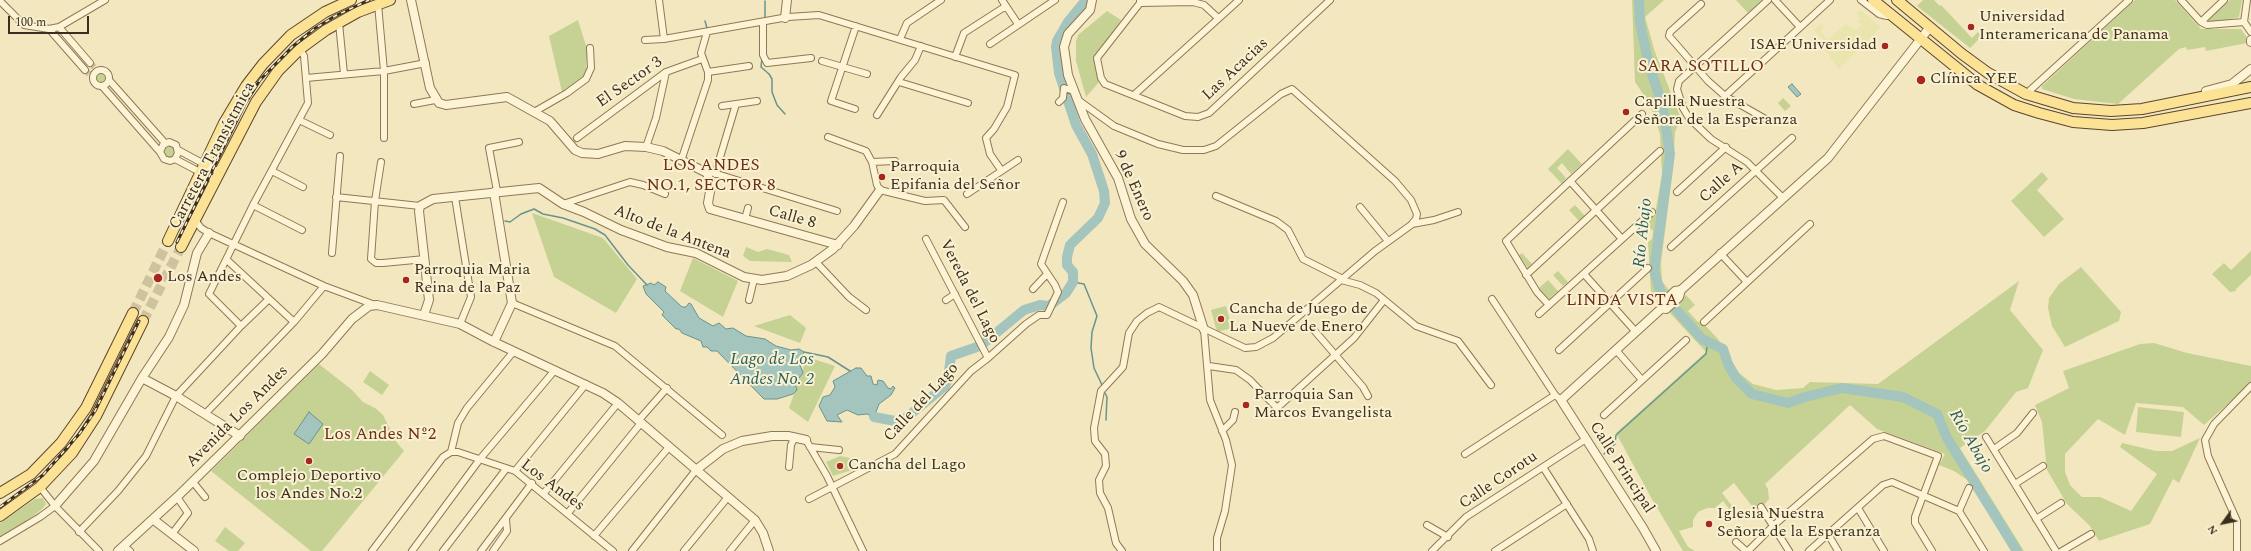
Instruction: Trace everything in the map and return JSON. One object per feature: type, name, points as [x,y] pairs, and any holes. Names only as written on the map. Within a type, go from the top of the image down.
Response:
[{"type":"main road","name":"Carretera Transístmica","points":[[168,242],[224,123],[237,101],[263,64],[280,46],[305,25],[351,0]]},
{"type":"main road","name":"Carretera Transístmica","points":[[181,248],[256,102],[278,71],[300,49],[339,23],[378,4],[390,0]]},
{"type":"main road","points":[[1873,0],[1978,85],[2014,105],[2072,122],[2112,125],[2143,122],[2251,103]]},
{"type":"main road","points":[[1897,0],[1970,60],[2026,94],[2073,108],[2111,111],[2142,109],[2251,87]]},
{"type":"main road","points":[[0,496],[50,457],[86,408],[133,313]]},
{"type":"main road","points":[[3,514],[40,487],[72,453],[96,416],[143,321]]},
{"type":"main road","points":[[0,493],[19,482]]},
{"type":"street","points":[[0,2],[24,25],[49,29],[59,27],[105,0]]},
{"type":"street","points":[[411,0],[426,63],[430,88],[435,100]]},
{"type":"street","points":[[658,0],[664,39]]},
{"type":"street","points":[[785,18],[787,0]]},
{"type":"street","points":[[900,39],[906,24],[941,0]]},
{"type":"street","points":[[1002,0],[1018,24]]},
{"type":"street","points":[[990,44],[1055,0]]},
{"type":"street","name":"9 de Enero","points":[[1092,0],[1090,10],[1068,34],[1064,47],[1065,61],[1073,91],[1085,119],[1118,178],[1124,203],[1136,229],[1145,244],[1184,281],[1193,295],[1204,330]]},
{"type":"street","points":[[1135,94],[1239,0]]},
{"type":"street","name":"Las Acacias","points":[[1140,2],[1098,58],[1099,72],[1105,84],[1135,94],[1185,116],[1198,117],[1209,113],[1330,0]]},
{"type":"street","points":[[1768,0],[1676,85],[1683,108],[1689,118],[1711,139],[1740,156],[1782,197]]},
{"type":"street","points":[[1775,0],[1800,27]]},
{"type":"street","points":[[1725,96],[1830,0]]},
{"type":"street","points":[[1861,0],[1879,14],[1887,16],[1891,15]]},
{"type":"street","points":[[2026,94],[2129,0]]},
{"type":"street","points":[[2181,0],[2201,22],[2214,26],[2244,22]]},
{"type":"street","points":[[2201,22],[2224,0]]},
{"type":"street","points":[[2247,0],[2244,22],[2251,32]]},
{"type":"street","points":[[1140,2],[1193,2],[1204,5],[1218,18]]},
{"type":"street","points":[[378,4],[384,71],[384,138]]},
{"type":"street","points":[[1700,4],[1670,32],[1669,36],[1695,67],[1725,96],[1769,121]]},
{"type":"street","points":[[955,57],[964,33],[1006,6]]},
{"type":"street","points":[[645,40],[664,39],[785,18],[819,15],[1015,75],[1007,107],[994,129],[986,138],[990,154],[1001,170]]},
{"type":"street","points":[[763,22],[763,55],[767,63],[811,58]]},
{"type":"street","points":[[339,23],[344,74]]},
{"type":"street","points":[[855,109],[831,101],[856,26]]},
{"type":"street","points":[[59,27],[90,63]]},
{"type":"street","points":[[1465,454],[1558,398],[1616,350],[1720,253],[1828,158],[1930,27]]},
{"type":"street","points":[[49,29],[85,70]]},
{"type":"street","points":[[682,161],[708,80],[708,72],[701,53],[707,32]]},
{"type":"street","points":[[66,49],[73,43]]},
{"type":"street","points":[[877,115],[891,90],[899,82],[901,77],[915,60],[921,46]]},
{"type":"street","points":[[534,112],[567,93],[586,78],[591,68],[590,48]]},
{"type":"street","points":[[241,326],[209,294],[235,245],[253,206],[308,103],[304,56],[300,49]]},
{"type":"street","name":"El Sector 3","points":[[577,138],[666,72],[702,59]]},
{"type":"street","points":[[822,61],[841,68],[867,74]]},
{"type":"street","points":[[306,78],[384,71],[426,63]]},
{"type":"street","points":[[708,72],[749,66]]},
{"type":"street","points":[[95,68],[108,74],[109,80],[165,143],[173,143],[178,150],[217,176]]},
{"type":"street","points":[[2191,99],[2202,92],[2232,84],[2251,69]]},
{"type":"street","points":[[102,70],[92,77],[95,83],[102,86],[160,152],[164,159],[170,161],[175,159],[204,168],[217,176]]},
{"type":"street","points":[[646,147],[659,110],[666,72]]},
{"type":"street","points":[[102,86],[107,84],[109,80]]},
{"type":"street","points":[[899,82],[968,103]]},
{"type":"street","points":[[1059,102],[1063,98],[1064,88],[1073,91]]},
{"type":"street","points":[[1077,100],[1114,126],[1158,144],[1183,150],[1204,150],[1216,146],[1281,94],[1292,89],[1367,155],[1412,200],[1417,214],[1416,219],[1412,224],[1342,279],[1273,338],[1256,347],[1245,348],[1204,330],[1159,307],[1147,312],[1137,321],[1129,333],[1123,367],[1101,391],[1094,428],[1095,441],[1106,454],[1106,466],[1099,480],[1100,493],[1108,508],[1116,543],[1122,551]]},
{"type":"street","points":[[414,104],[435,100],[446,105],[507,97],[550,121],[575,150],[582,153],[598,154],[625,146],[646,147],[663,151],[682,161],[715,174],[837,211]]},
{"type":"street","points":[[722,106],[757,101]]},
{"type":"street","points":[[715,174],[736,104]]},
{"type":"street","points":[[1549,305],[1526,275],[1506,241],[1642,114]]},
{"type":"street","points":[[299,120],[330,135]]},
{"type":"street","points":[[828,137],[866,151],[872,162],[877,185],[880,190],[924,201],[944,200],[965,227]]},
{"type":"street","name":"Calle A","points":[[1671,248],[1755,170],[1792,138]]},
{"type":"street","points":[[494,342],[512,303],[489,148],[518,142]]},
{"type":"street","points":[[160,152],[165,143]]},
{"type":"street","points":[[1678,192],[1726,148]]},
{"type":"street","points":[[175,159],[178,150]]},
{"type":"street","points":[[1526,275],[1660,151]]},
{"type":"street","points":[[332,253],[340,156]]},
{"type":"street","points":[[967,194],[1018,160]]},
{"type":"street","points":[[872,162],[896,161]]},
{"type":"street","points":[[381,162],[375,201],[370,256],[373,262],[383,263],[425,259]]},
{"type":"street","name":"Calle 8","points":[[704,170],[709,177],[711,186],[708,207],[838,245]]},
{"type":"street","points":[[272,171],[303,187]]},
{"type":"street","points":[[1570,181],[1597,209],[1622,239]]},
{"type":"street","points":[[564,204],[630,182],[643,185],[665,194]]},
{"type":"street","name":"Alto de la Antena","points":[[420,206],[433,200],[538,188],[564,204],[621,230],[667,247],[696,253],[754,279],[774,280],[787,276],[816,262],[838,245],[880,190]]},
{"type":"street","points":[[1216,196],[1276,220],[1288,230],[1303,259],[1342,279],[1376,292],[1416,326],[1458,341],[1491,385]]},
{"type":"street","points":[[336,197],[420,206],[419,211],[430,300],[424,315]]},
{"type":"street","points":[[455,197],[470,297],[460,324]]},
{"type":"street","points":[[1033,289],[1047,274],[1041,264],[1062,202]]},
{"type":"street","points":[[253,206],[302,230]]},
{"type":"street","points":[[1360,207],[1388,242]]},
{"type":"street","points":[[745,219],[748,208]]},
{"type":"street","points":[[1412,224],[1434,220],[1458,212]]},
{"type":"street","points":[[1539,314],[1652,212]]},
{"type":"street","points":[[195,220],[201,228],[209,233],[324,286],[377,305],[460,324],[494,342],[586,384],[618,403],[755,520],[763,533],[769,551]]},
{"type":"street","points":[[1704,322],[1810,224]]},
{"type":"street","points":[[0,541],[40,517],[55,506],[94,461],[142,378],[164,345],[180,315],[197,253],[209,233]]},
{"type":"street","name":"Vereda del Lago","points":[[926,239],[988,358]]},
{"type":"street","points":[[1720,253],[1747,282]]},
{"type":"street","points":[[227,260],[294,322]]},
{"type":"street","points":[[816,262],[849,297],[866,310]]},
{"type":"street","points":[[1559,350],[1648,268]]},
{"type":"street","name":"Calle del Lago","points":[[809,499],[832,485],[895,454],[971,371],[1026,324],[1039,315],[1047,315],[1052,301],[1058,292],[1047,274]]},
{"type":"street","points":[[1584,274],[1636,332]]},
{"type":"street","points":[[749,300],[754,279]]},
{"type":"street","points":[[204,414],[294,322],[324,286]]},
{"type":"street","points":[[946,300],[955,294]]},
{"type":"street","points":[[79,532],[118,491],[147,455],[176,396],[241,326],[269,299]]},
{"type":"street","points":[[1492,299],[1558,398]]},
{"type":"street","points":[[1209,366],[1236,370],[1250,380],[1277,408],[1354,338],[1384,300]]},
{"type":"street","points":[[512,303],[615,346],[722,435]]},
{"type":"street","name":"Avenida Los Andes","points":[[124,549],[322,354],[352,319],[369,306],[377,305]]},
{"type":"street","points":[[1313,329],[1363,387],[1368,396]]},
{"type":"street","points":[[1204,330],[1209,366],[1207,382],[1210,400],[1222,431],[1232,464],[1225,511],[1217,538],[1217,551]]},
{"type":"street","points":[[1604,414],[1686,340]]},
{"type":"street","points":[[372,551],[443,457],[451,452],[458,423],[467,408],[514,350]]},
{"type":"street","points":[[1616,350],[1642,380]]},
{"type":"street","points":[[412,551],[480,459],[555,370]]},
{"type":"street","points":[[142,378],[176,396],[240,436]]},
{"type":"street","points":[[515,471],[586,384]]},
{"type":"street","points":[[2237,551],[2237,521],[2208,456],[2205,440],[2214,424],[2251,386]]},
{"type":"street","points":[[568,513],[667,388]]},
{"type":"street","name":"Calle Principal","points":[[1558,398],[1644,528],[1656,551]]},
{"type":"street","points":[[544,493],[618,403]]},
{"type":"street","points":[[1222,431],[1233,420],[1235,412]]},
{"type":"street","points":[[1994,449],[2017,433],[2033,413]]},
{"type":"street","points":[[632,551],[696,470],[711,456],[737,443],[772,436],[796,437],[808,444],[839,450]]},
{"type":"street","points":[[1736,542],[1747,551],[1878,437],[1884,436],[1938,456],[1915,523],[1932,551]]},
{"type":"street","points":[[789,467],[791,444],[796,437]]},
{"type":"street","points":[[1986,437],[2056,551]]},
{"type":"street","name":"Calle Corotu","points":[[1432,551],[1448,537],[1466,517],[1586,439]]},
{"type":"street","points":[[808,444],[832,485],[863,551]]},
{"type":"street","points":[[594,536],[669,447]]},
{"type":"street","name":"Los Andes","points":[[451,452],[458,452],[515,471],[544,493],[613,551]]},
{"type":"street","points":[[2015,484],[2043,466]]},
{"type":"street","points":[[1543,467],[1590,539],[1593,551]]},
{"type":"street","points":[[443,551],[506,469]]},
{"type":"street","points":[[193,482],[204,497]]},
{"type":"street","points":[[1809,551],[1883,485],[1892,482],[1959,511],[1984,551]]},
{"type":"street","points":[[481,551],[532,484]]},
{"type":"street","points":[[40,487],[55,506],[99,551]]},
{"type":"street","points":[[1959,511],[1969,488]]},
{"type":"street","points":[[172,534],[188,513],[177,497]]},
{"type":"street","points":[[684,551],[728,497]]},
{"type":"street","points":[[2036,519],[2061,503]]},
{"type":"street","points":[[1495,551],[1567,504]]},
{"type":"street","points":[[1761,507],[1790,551]]},
{"type":"street","points":[[1858,508],[1884,551]]},
{"type":"street","points":[[493,551],[507,531],[506,519]]},
{"type":"street","points":[[154,520],[194,551]]},
{"type":"street","points":[[730,551],[755,520]]},
{"type":"street","points":[[1427,525],[1448,537]]},
{"type":"street","points":[[1828,534],[1838,551]]},
{"type":"street","points":[[2062,551],[2091,534]]},
{"type":"shaded area","points":[[1860,10],[1881,27],[1839,69],[1824,49],[1828,44],[1814,30],[1821,24],[1824,27],[1820,31],[1828,40],[1846,24],[1856,30],[1862,25],[1857,21],[1860,18],[1856,13]]},
{"type":"green space","points":[[1632,0],[1664,0],[1645,17],[1655,52],[1681,119],[1675,132],[1673,169],[1661,263],[1662,281],[1671,293],[1661,302],[1651,292],[1648,242],[1652,239],[1653,231],[1645,223],[1655,214],[1662,174],[1660,134],[1650,104],[1635,82]]},
{"type":"green space","points":[[1736,0],[1762,0],[1748,13]]},
{"type":"green space","points":[[1923,0],[1934,0],[1940,6],[1941,5],[1972,38],[1978,32],[1982,36],[1970,48],[1917,6]]},
{"type":"green space","points":[[2135,0],[2175,0],[2201,29],[2241,29],[2246,36],[2247,43],[2206,51],[2205,47],[2187,50],[2186,47],[2179,49],[2118,104],[2074,99],[2042,89],[2042,86]]},
{"type":"green space","points":[[2230,0],[2242,0],[2239,17],[2211,23],[2208,19]]},
{"type":"green space","points":[[1107,11],[1121,20],[1095,59],[1099,82],[1086,97],[1076,61],[1076,41],[1078,35]]},
{"type":"green space","points":[[578,20],[587,49],[586,74],[562,92],[549,36]]},
{"type":"green space","points":[[99,73],[103,73],[107,79],[103,85],[99,85],[95,81],[95,77]]},
{"type":"green space","points":[[1783,98],[1791,106],[1785,111],[1778,103]]},
{"type":"green space","points":[[168,146],[172,146],[176,152],[172,158],[168,158],[164,154],[164,150]]},
{"type":"green space","points":[[1568,149],[1582,164],[1571,174],[1562,163],[1557,168],[1566,178],[1562,184],[1548,169]]},
{"type":"green space","points":[[2042,172],[2048,179],[2037,190],[2064,219],[2044,237],[2011,201]]},
{"type":"green space","points":[[1575,205],[1585,216],[1579,221],[1569,210]]},
{"type":"green space","points":[[532,213],[603,238],[637,279],[616,313],[554,277]]},
{"type":"green space","points":[[746,247],[758,252],[767,249],[789,255],[792,262],[750,261],[743,256]]},
{"type":"green space","points":[[2251,251],[2251,275],[2236,289],[2236,291],[2230,292],[2212,274],[2224,263],[2231,270]]},
{"type":"green space","points":[[1522,253],[1532,264],[1528,268],[1519,255]]},
{"type":"green space","points":[[693,258],[738,281],[723,317],[680,291]]},
{"type":"green space","points":[[2081,267],[2121,312],[2119,321],[2065,347],[2052,326],[2048,308],[2049,298],[2059,284]]},
{"type":"green space","points":[[1558,271],[1568,282],[1563,286],[1553,275]]},
{"type":"green space","points":[[1548,280],[1558,291],[1549,299],[1539,288]]},
{"type":"green space","points":[[2019,281],[2010,310],[2043,350],[2028,388],[2016,392],[1985,431],[1960,448],[2024,551],[2011,551],[1969,481],[1954,471],[1939,465],[1945,454],[1877,429],[1850,405],[1765,484],[1768,489],[1769,499],[1763,506],[1752,506],[1734,483],[1722,493],[1736,511],[1733,514],[1723,501],[1715,508],[1707,508],[1698,512],[1693,520],[1693,527],[1679,531],[1688,547],[1695,551],[1683,551],[1653,501],[1616,433],[1706,352],[1668,311],[1686,295],[1695,305],[1688,311],[1698,322],[1702,322],[1718,339],[1738,372],[1753,384],[1776,390],[1803,388],[1810,382],[1878,384]]},
{"type":"green space","name":"Cancha de Juego de La Nueve de Enero","points":[[1226,306],[1232,328],[1217,332],[1211,310]]},
{"type":"green space","points":[[790,315],[806,328],[800,343],[754,326]]},
{"type":"green space","points":[[2154,343],[2187,353],[2251,366],[2251,383],[2204,425],[2183,407],[2136,403],[2125,435],[2098,419],[2065,454],[2065,472],[2070,485],[2082,497],[2100,497],[2131,511],[2157,474],[2120,447],[2122,443],[2156,451],[2172,451],[2200,438],[2179,483],[2173,479],[2150,524],[2099,541],[2090,526],[2067,504],[2047,470],[2042,422],[2035,405],[2069,388],[2063,371],[2140,344]]},
{"type":"green space","points":[[807,357],[835,366],[808,422],[789,408]]},
{"type":"green space","name":"Complejo Deportivo los Andes No.2","points":[[319,364],[352,390],[363,402],[375,408],[383,415],[391,431],[392,437],[404,451],[322,551],[311,551],[211,471]]},
{"type":"green space","points":[[370,371],[389,385],[382,395],[363,382]]},
{"type":"green space","points":[[2138,407],[2184,412],[2181,437],[2136,432]]},
{"type":"green space","name":"Cancha del Lago","points":[[840,456],[850,458],[852,470],[833,476],[826,462]]},
{"type":"green space","points":[[43,498],[46,504],[42,509],[20,526],[0,537],[0,523],[35,499]]},
{"type":"green space","points":[[225,527],[245,543],[238,551],[229,551],[215,541]]},
{"type":"water","points":[[1792,84],[1801,94],[1797,97],[1788,87]]},
{"type":"water","name":"Lago de Los Andes No. 2","points":[[658,282],[666,287],[665,291],[682,307],[686,307],[689,303],[691,304],[699,318],[713,326],[719,323],[726,329],[733,328],[746,336],[765,339],[776,346],[791,350],[799,349],[804,352],[799,362],[803,373],[795,383],[797,390],[793,394],[777,399],[764,399],[717,351],[711,351],[707,347],[703,347],[701,341],[682,333],[679,329],[676,329],[662,315],[664,312],[646,294],[643,286],[651,283],[654,285]]},
{"type":"water","name":"Lago de Los Andes No. 2","points":[[856,368],[861,368],[867,376],[871,376],[873,384],[877,385],[878,380],[883,381],[888,388],[891,389],[893,386],[895,388],[891,395],[879,404],[874,417],[867,414],[858,415],[847,410],[837,415],[842,422],[827,421],[819,406],[823,397],[830,395],[835,387],[833,381]]},
{"type":"water","points":[[309,412],[323,424],[309,444],[294,434]]},
{"type":"waterway","points":[[984,343],[1024,310],[1040,305],[1049,306],[1066,293],[1073,282],[1073,272],[1067,265],[1070,245],[1098,218],[1105,203],[1104,191],[1092,154],[1076,125],[1059,73],[1056,47],[1057,41],[1068,22],[1086,0]]},
{"type":"waterway","name":"Río Abajo","points":[[1639,0],[1640,23],[1649,65],[1663,107],[1670,154],[1654,270],[1660,291],[1702,339],[1723,349],[1728,364],[1736,378],[1752,394],[1788,403],[1805,397],[1842,388],[1903,397],[1937,414],[1947,438],[2017,551]]},
{"type":"waterway","points":[[765,1],[765,17]]},
{"type":"waterway","points":[[705,21],[707,28]]},
{"type":"waterway","points":[[762,58],[761,67],[772,79],[772,92],[777,105],[785,114]]},
{"type":"waterway","points":[[505,221],[510,222],[521,214],[534,209],[543,214],[563,218],[595,229],[605,235],[628,265],[647,285]]},
{"type":"waterway","points":[[1073,282],[1084,284],[1097,316],[1092,332],[1091,348],[1094,368],[1102,385]]},
{"type":"waterway","points":[[1604,454],[1615,444],[1616,435],[1706,354],[1708,341]]},
{"type":"waterway","points":[[874,417],[901,422],[945,386],[948,379],[951,356],[977,347]]},
{"type":"waterway","points":[[804,352],[828,357],[850,371]]},
{"type":"waterway","points":[[1105,393],[1107,397],[1106,420]]},
{"type":"tunnel","points":[[90,63],[95,68]]},
{"type":"tunnel","points":[[85,70],[91,76]]},
{"type":"tunnel","points":[[133,313],[168,241]]},
{"type":"tunnel","points":[[143,321],[181,247]]},
{"type":"railway","points":[[177,242],[245,104],[260,80],[292,47],[314,29],[335,16],[369,0]]},
{"type":"railway","points":[[0,507],[43,475],[80,433],[95,411],[139,321]]},
{"type":"place","name":"Universidad Interamericana de Panama","points":[[1971,27]]},
{"type":"place","name":"ISAE Universidad","points":[[1885,46]]},
{"type":"place","name":"Clínica YEE","points":[[1921,80]]},
{"type":"place","name":"Capilla Nuestra Señora de la Esperanza","points":[[1626,112]]},
{"type":"place","name":"Parroquia Epifania del Señor","points":[[882,177]]},
{"type":"place","name":"Los Andes","points":[[158,278]]},
{"type":"place","name":"Parroquia Maria Reina de la Paz","points":[[406,280]]},
{"type":"place","name":"Cancha de Juego de La Nueve de Enero","points":[[1221,319]]},
{"type":"place","name":"Parroquia San Marcos Evangelista","points":[[1246,405]]},
{"type":"place","name":"Complejo Deportivo los Andes No.2","points":[[309,461]]},
{"type":"place","name":"Cancha del Lago","points":[[840,466]]},
{"type":"place","name":"Iglesia Nuestra Señora de la Esperanza","points":[[1709,524]]},
{"type":"district","name":"SARA SOTILLO","points":[[1701,68]]},
{"type":"district","name":"LOS ANDES NO.1, SECTOR 8","points":[[711,177]]},
{"type":"district","name":"LINDA VISTA","points":[[1622,302]]},
{"type":"district","name":"Los Andes Nº2","points":[[380,436]]}]
